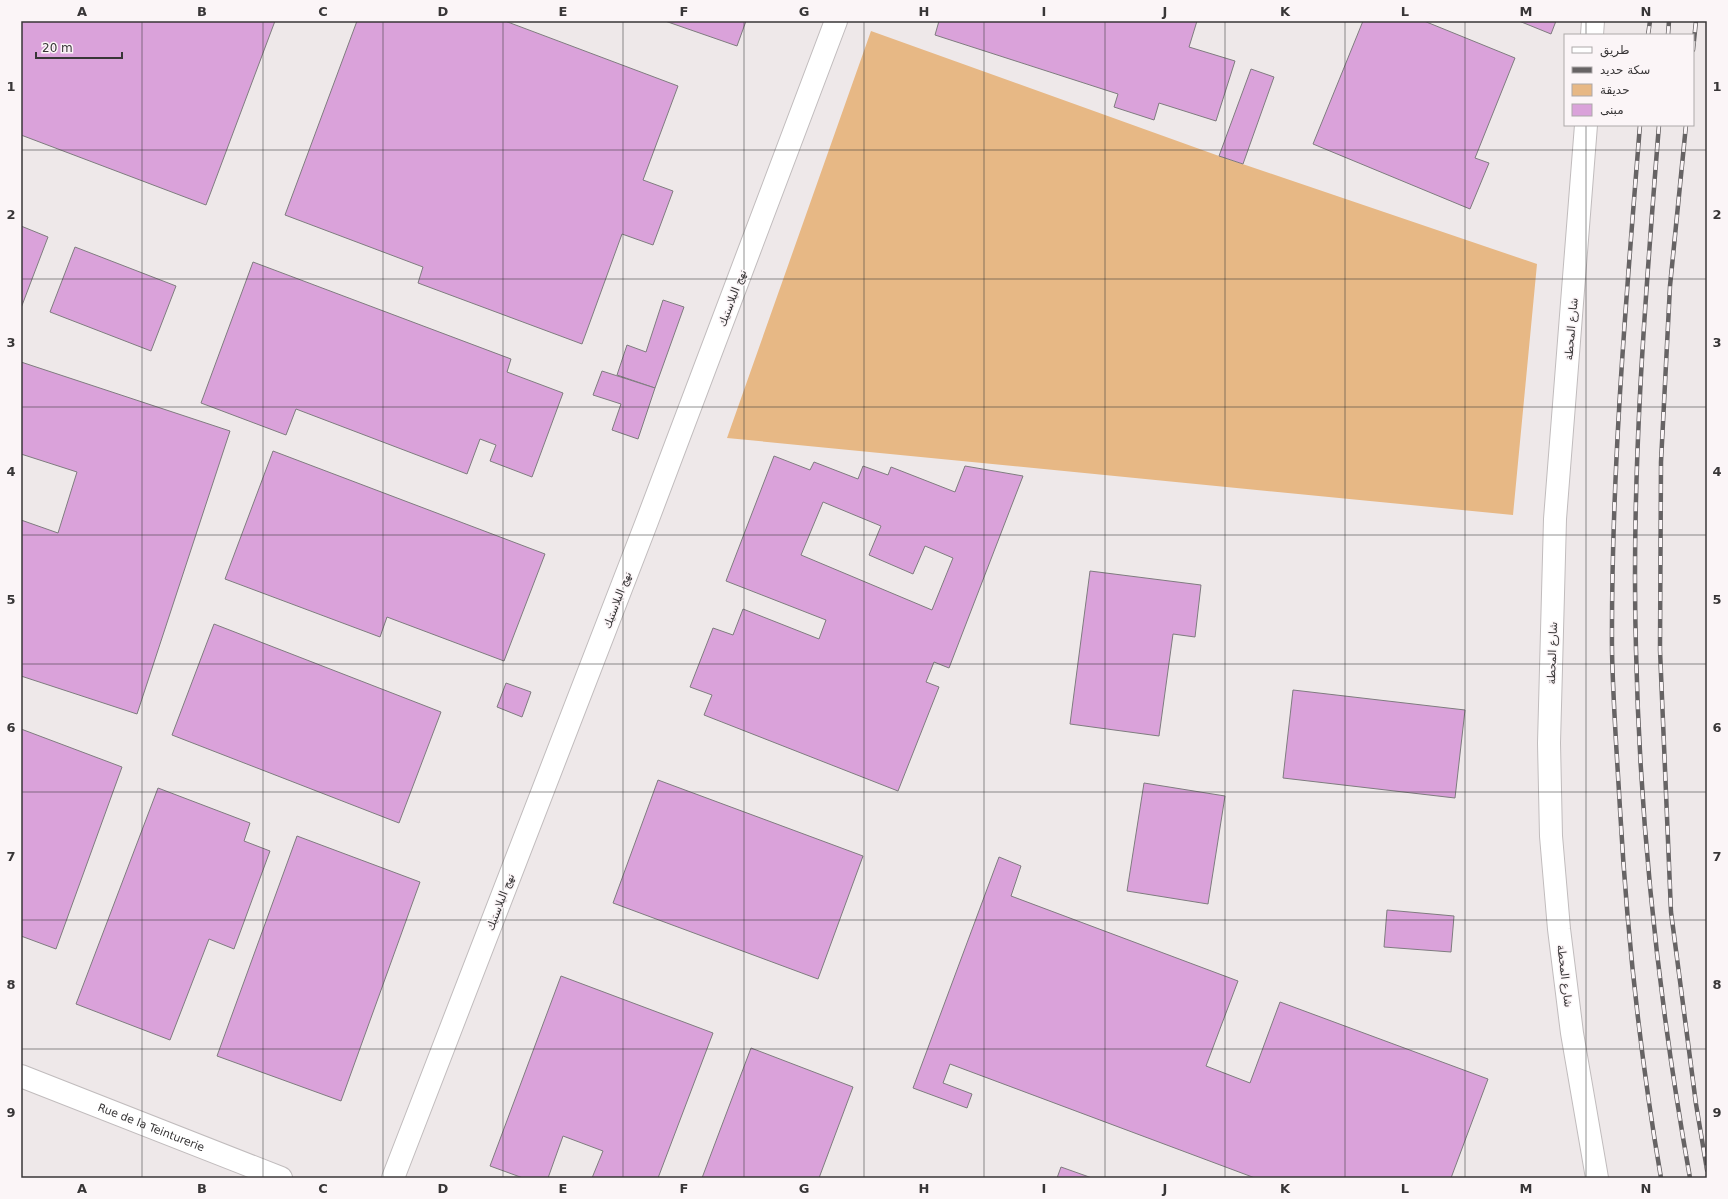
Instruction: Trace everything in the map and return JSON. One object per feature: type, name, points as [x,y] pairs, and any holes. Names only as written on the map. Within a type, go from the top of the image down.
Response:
[{"type":"street","name":"نهج البلاستيك","points":[[393,1178],[646,524],[836,21]]},
{"type":"street","points":[[1592,34],[1593,21]]},
{"type":"street","name":"شارع المحطة","points":[[1586,126],[1555,519],[1549,743],[1551,836],[1559,929],[1572,1033],[1597,1178]]},
{"type":"street","name":"Rue de la Teinturerie","points":[[21,1076],[282,1178]]},
{"type":"green space","points":[[871,31],[1219,156],[1537,264],[1513,515],[727,438]]},
{"type":"building","points":[[21,21],[275,21],[206,205],[21,135]]},
{"type":"building","points":[[357,21],[505,21],[678,86],[643,180],[673,191],[653,245],[622,234],[582,344],[418,283],[423,267],[285,215]]},
{"type":"building","points":[[665,21],[746,21],[737,46]]},
{"type":"building","points":[[939,21],[1197,21],[1189,47],[1235,61],[1216,121],[1159,103],[1154,120],[1114,107],[1118,94],[935,35]]},
{"type":"building","points":[[1363,21],[1424,21],[1515,58],[1475,158],[1489,163],[1470,209],[1313,144]]},
{"type":"building","points":[[1519,21],[1556,21],[1551,34]]},
{"type":"building","points":[[1251,69],[1274,77],[1243,164],[1219,156]]},
{"type":"building","points":[[21,226],[48,237],[21,308]]},
{"type":"building","points":[[75,247],[176,286],[151,351],[50,312]]},
{"type":"building","points":[[253,262],[511,359],[507,372],[563,393],[532,477],[490,461],[496,445],[480,439],[467,474],[296,409],[286,435],[201,403]]},
{"type":"building","points":[[663,300],[684,307],[655,388],[617,375],[627,345],[646,352]]},
{"type":"building","points":[[21,362],[230,431],[137,714],[21,676],[21,520],[58,533],[77,472],[21,454]]},
{"type":"building","points":[[602,371],[655,388],[638,439],[612,430],[621,404],[593,395]]},
{"type":"building","points":[[273,451],[545,554],[504,661],[387,617],[380,637],[225,579]]},
{"type":"building","points":[[774,456],[810,470],[814,462],[858,479],[863,466],[888,475],[891,467],[955,492],[965,466],[1023,476],[949,668],[934,662],[926,682],[939,687],[898,791],[704,715],[712,695],[690,687],[713,628],[733,635],[743,609],[819,639],[826,620],[726,581]],"holes":[[[823,502],[881,526],[869,555],[913,574],[925,546],[953,558],[932,610],[801,555]]]},
{"type":"building","points":[[1090,571],[1201,585],[1195,637],[1173,634],[1159,736],[1070,724]]},
{"type":"building","points":[[214,624],[441,712],[399,823],[172,735]]},
{"type":"building","points":[[506,683],[531,692],[522,717],[497,707]]},
{"type":"building","points":[[1293,690],[1465,710],[1455,798],[1283,778]]},
{"type":"building","points":[[21,729],[122,767],[56,949],[21,936]]},
{"type":"building","points":[[658,780],[863,856],[818,979],[613,903]]},
{"type":"building","points":[[1144,783],[1225,796],[1208,904],[1127,891]]},
{"type":"building","points":[[158,788],[250,823],[244,841],[270,851],[234,949],[209,939],[170,1040],[76,1004]]},
{"type":"building","points":[[297,836],[420,882],[341,1101],[217,1056]]},
{"type":"building","points":[[999,857],[1021,866],[1011,896],[1238,981],[1206,1066],[1250,1083],[1280,1002],[1488,1079],[1451,1178],[1255,1178],[950,1064],[943,1083],[972,1094],[967,1108],[913,1088]]},
{"type":"building","points":[[1387,910],[1454,916],[1451,952],[1384,947]]},
{"type":"building","points":[[561,976],[713,1033],[658,1178],[592,1178],[603,1151],[563,1136],[548,1178],[523,1178],[490,1166]]},
{"type":"building","points":[[751,1048],[853,1087],[819,1178],[702,1178]]},
{"type":"building","points":[[1061,1167],[1092,1178],[1057,1178]]},
{"type":"railway","points":[[1648,34],[1650,21]]},
{"type":"railway","points":[[1668,34],[1669,21]]},
{"type":"railway","points":[[1694,40],[1696,21]]},
{"type":"railway","points":[[1640,126],[1620,387],[1614,518],[1612,650],[1614,710],[1626,902],[1635,994],[1653,1132],[1661,1178]]},
{"type":"railway","points":[[1659,126],[1644,321],[1637,453],[1635,584],[1636,650],[1642,783],[1653,915],[1669,1047],[1690,1178]]},
{"type":"railway","points":[[1686,126],[1670,286],[1661,462],[1660,650],[1671,912],[1696,1104],[1707,1170]]}]
